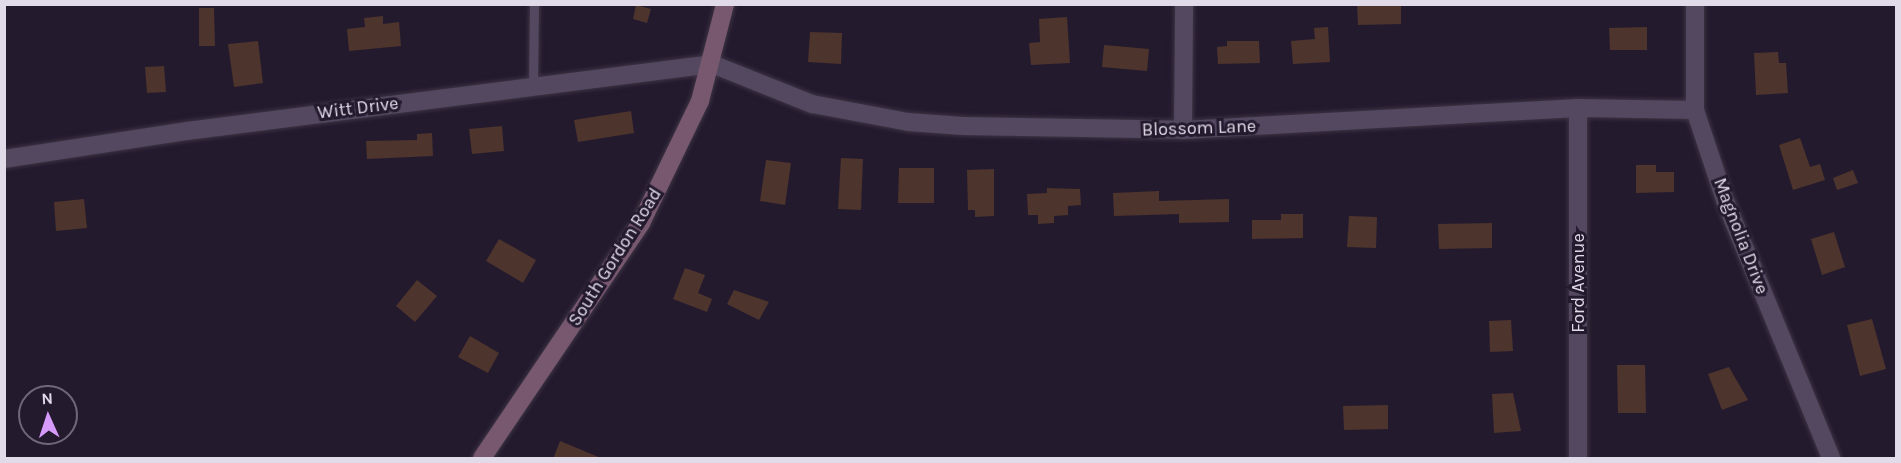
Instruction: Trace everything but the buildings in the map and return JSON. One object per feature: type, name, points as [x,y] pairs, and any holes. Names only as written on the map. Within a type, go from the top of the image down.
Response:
[{"type":"street","name":"South Gordon Road","points":[[482,459],[641,223],[680,147],[712,64],[725,4]]},
{"type":"street","points":[[1183,130],[1184,4]]},
{"type":"street","name":"Magnolia Drive","points":[[1695,4],[1695,110],[1726,203],[1831,459]]},
{"type":"street","name":"Witt Drive","points":[[4,159],[187,130],[712,64]]},
{"type":"street","name":"Blossom Lane","points":[[712,64],[812,104],[908,122],[1183,130],[1578,108],[1695,110]]},
{"type":"street","name":"Ford Avenue","points":[[1578,108],[1578,459]]},
{"type":"lane","points":[[533,86],[534,4]]}]
